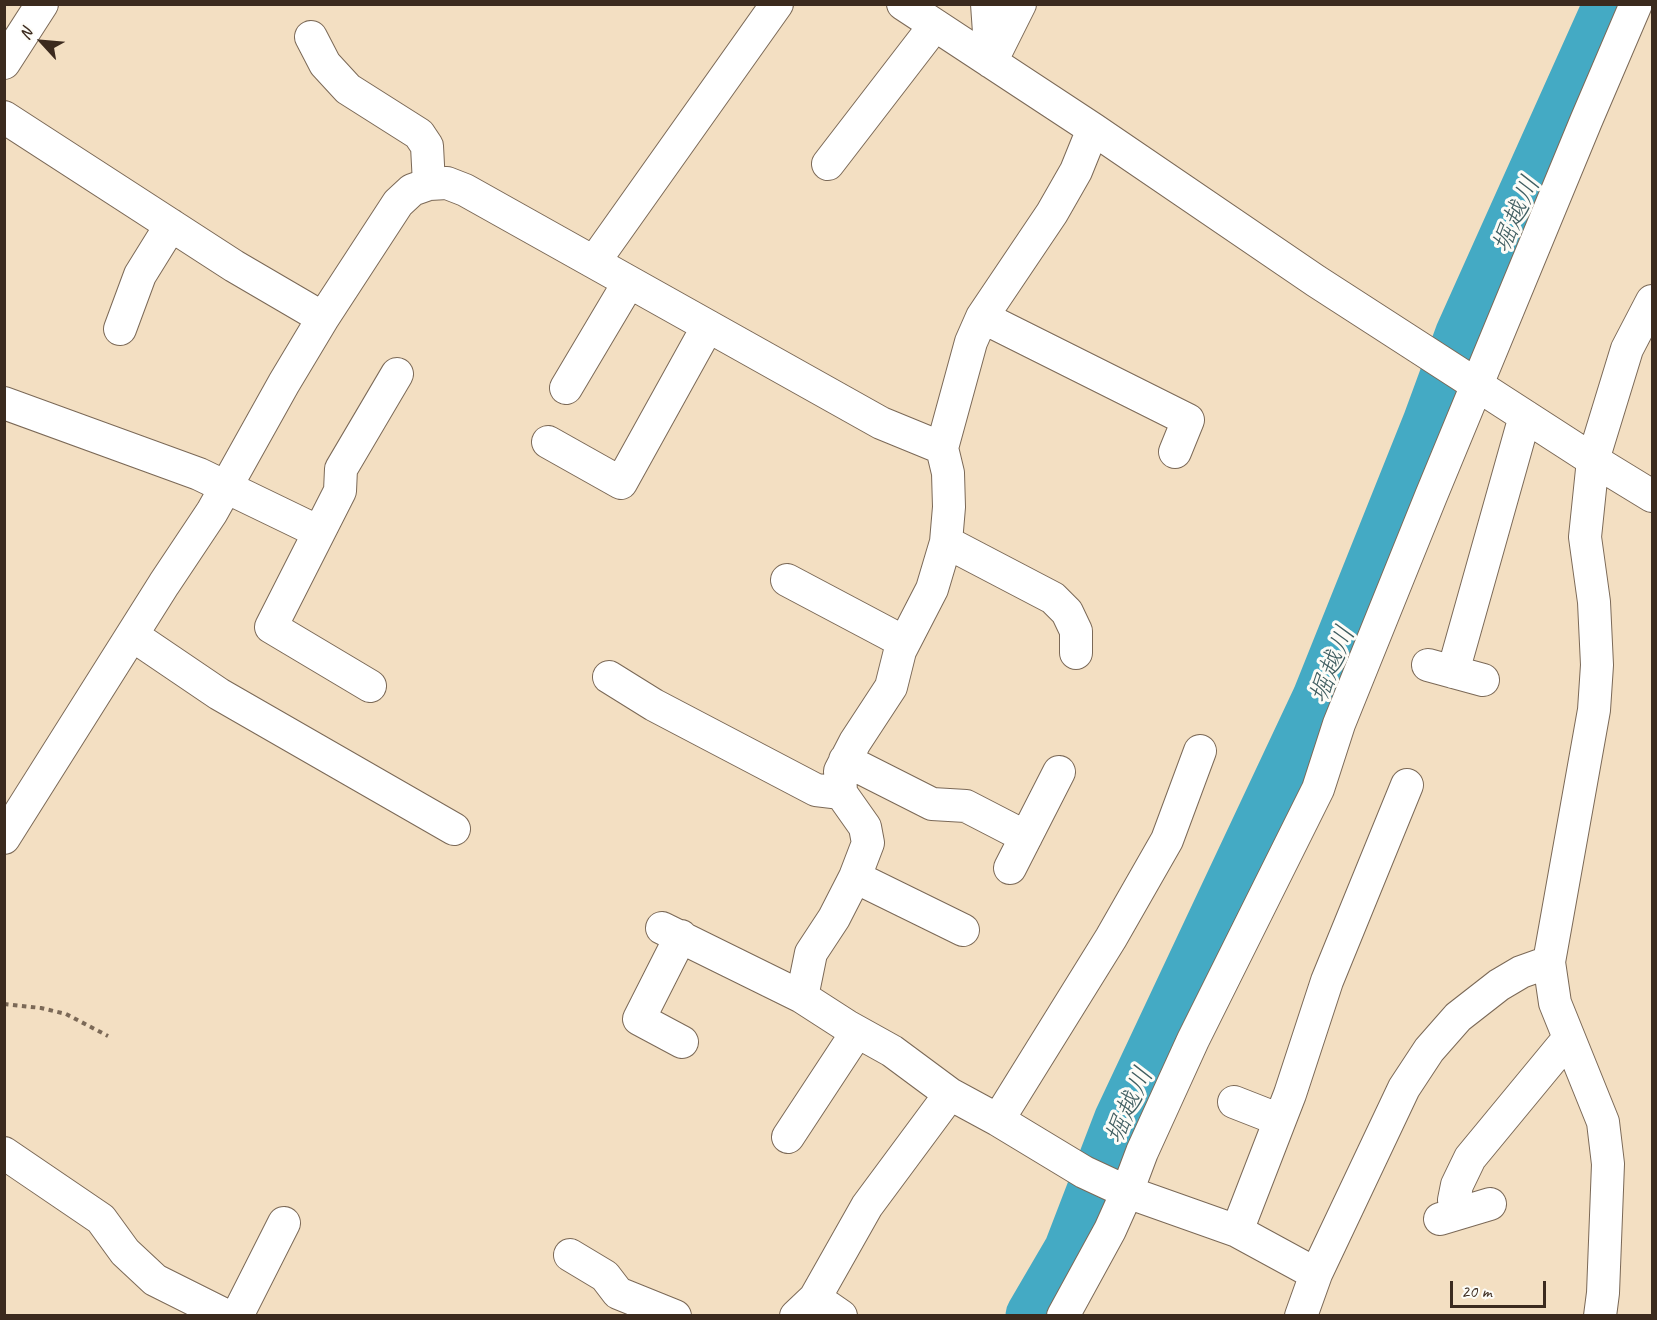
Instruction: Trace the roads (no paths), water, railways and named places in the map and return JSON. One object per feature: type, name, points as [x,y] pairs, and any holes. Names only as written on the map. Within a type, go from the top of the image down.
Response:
[{"type":"street","points":[[4,63],[42,4]]},
{"type":"street","points":[[594,262],[777,4]]},
{"type":"street","points":[[903,4],[1093,129],[1316,281],[1593,460],[1653,496]]},
{"type":"street","points":[[987,4],[991,62]]},
{"type":"street","points":[[991,62],[1020,4]]},
{"type":"street","points":[[1063,1316],[1110,1230],[1123,1190],[1193,1040],[1318,789],[1339,724],[1474,383],[1636,4]]},
{"type":"street","points":[[828,164],[838,129],[934,25]]},
{"type":"street","points":[[311,37],[325,64],[348,89],[419,134],[427,146],[429,184]]},
{"type":"street","points":[[4,117],[234,266],[323,318]]},
{"type":"street","points":[[802,997],[811,953],[834,918],[855,877],[868,843],[865,827],[841,793],[840,771],[855,742],[891,687],[900,651],[932,589],[946,542],[949,507],[948,473],[942,448],[971,342],[982,317],[1052,213],[1076,171],[1093,129]]},
{"type":"street","points":[[4,838],[212,512],[284,382],[323,318],[398,203],[412,190],[429,184],[447,183],[465,190],[881,423],[942,448]]},
{"type":"street","points":[[120,329],[140,275],[171,225]]},
{"type":"street","points":[[566,388],[629,282]]},
{"type":"street","points":[[1600,1316],[1608,1164],[1603,1122],[1555,1003],[1549,962],[1594,710],[1597,665],[1594,603],[1585,537],[1593,460],[1628,349],[1653,301]]},
{"type":"street","points":[[982,317],[1188,420],[1175,452]]},
{"type":"street","points":[[548,442],[621,483],[708,326]]},
{"type":"street","points":[[370,686],[271,627],[340,492],[341,470],[397,374]]},
{"type":"street","points":[[4,403],[226,486],[319,532]]},
{"type":"street","points":[[1455,672],[1525,416]]},
{"type":"street","points":[[946,542],[1053,598],[1068,612],[1076,631],[1076,653]]},
{"type":"street","points":[[787,580],[904,642]]},
{"type":"street","points":[[132,635],[219,694],[453,829]]},
{"type":"street","points":[[609,677],[654,705],[816,790],[841,793]]},
{"type":"street","points":[[998,1120],[1100,931],[1167,840],[1200,751]]},
{"type":"street","points":[[845,760],[932,804],[966,806],[1026,837]]},
{"type":"street","points":[[1010,868],[1059,772]]},
{"type":"street","points":[[1237,1231],[1280,1119],[1327,981],[1407,785]]},
{"type":"street","points":[[855,877],[963,930]]},
{"type":"street","points":[[682,1042],[639,1019],[671,932],[802,997],[892,1051],[950,1094],[1084,1172],[1123,1190],[1237,1231],[1316,1274]]},
{"type":"street","points":[[1301,1316],[1316,1274],[1404,1088],[1429,1050],[1458,1017],[1499,985],[1521,972],[1549,962]]},
{"type":"street","points":[[788,1137],[857,1032]]},
{"type":"street","points":[[1490,1204],[1449,1216],[1457,1185],[1470,1158],[1569,1038]]},
{"type":"street","points":[[841,1316],[806,1307],[867,1206],[950,1094]]},
{"type":"street","points":[[1234,1102],[1280,1119]]},
{"type":"street","points":[[4,1153],[101,1219],[125,1252],[155,1280],[195,1308],[227,1316]]},
{"type":"street","points":[[237,1316],[284,1223]]},
{"type":"street","points":[[570,1255],[605,1276],[618,1293],[675,1316]]},
{"type":"waterway","name":"堀越川","points":[[1034,1316],[1072,1251],[1122,1121],[1320,700],[1431,423],[1463,336],[1612,4]]}]
